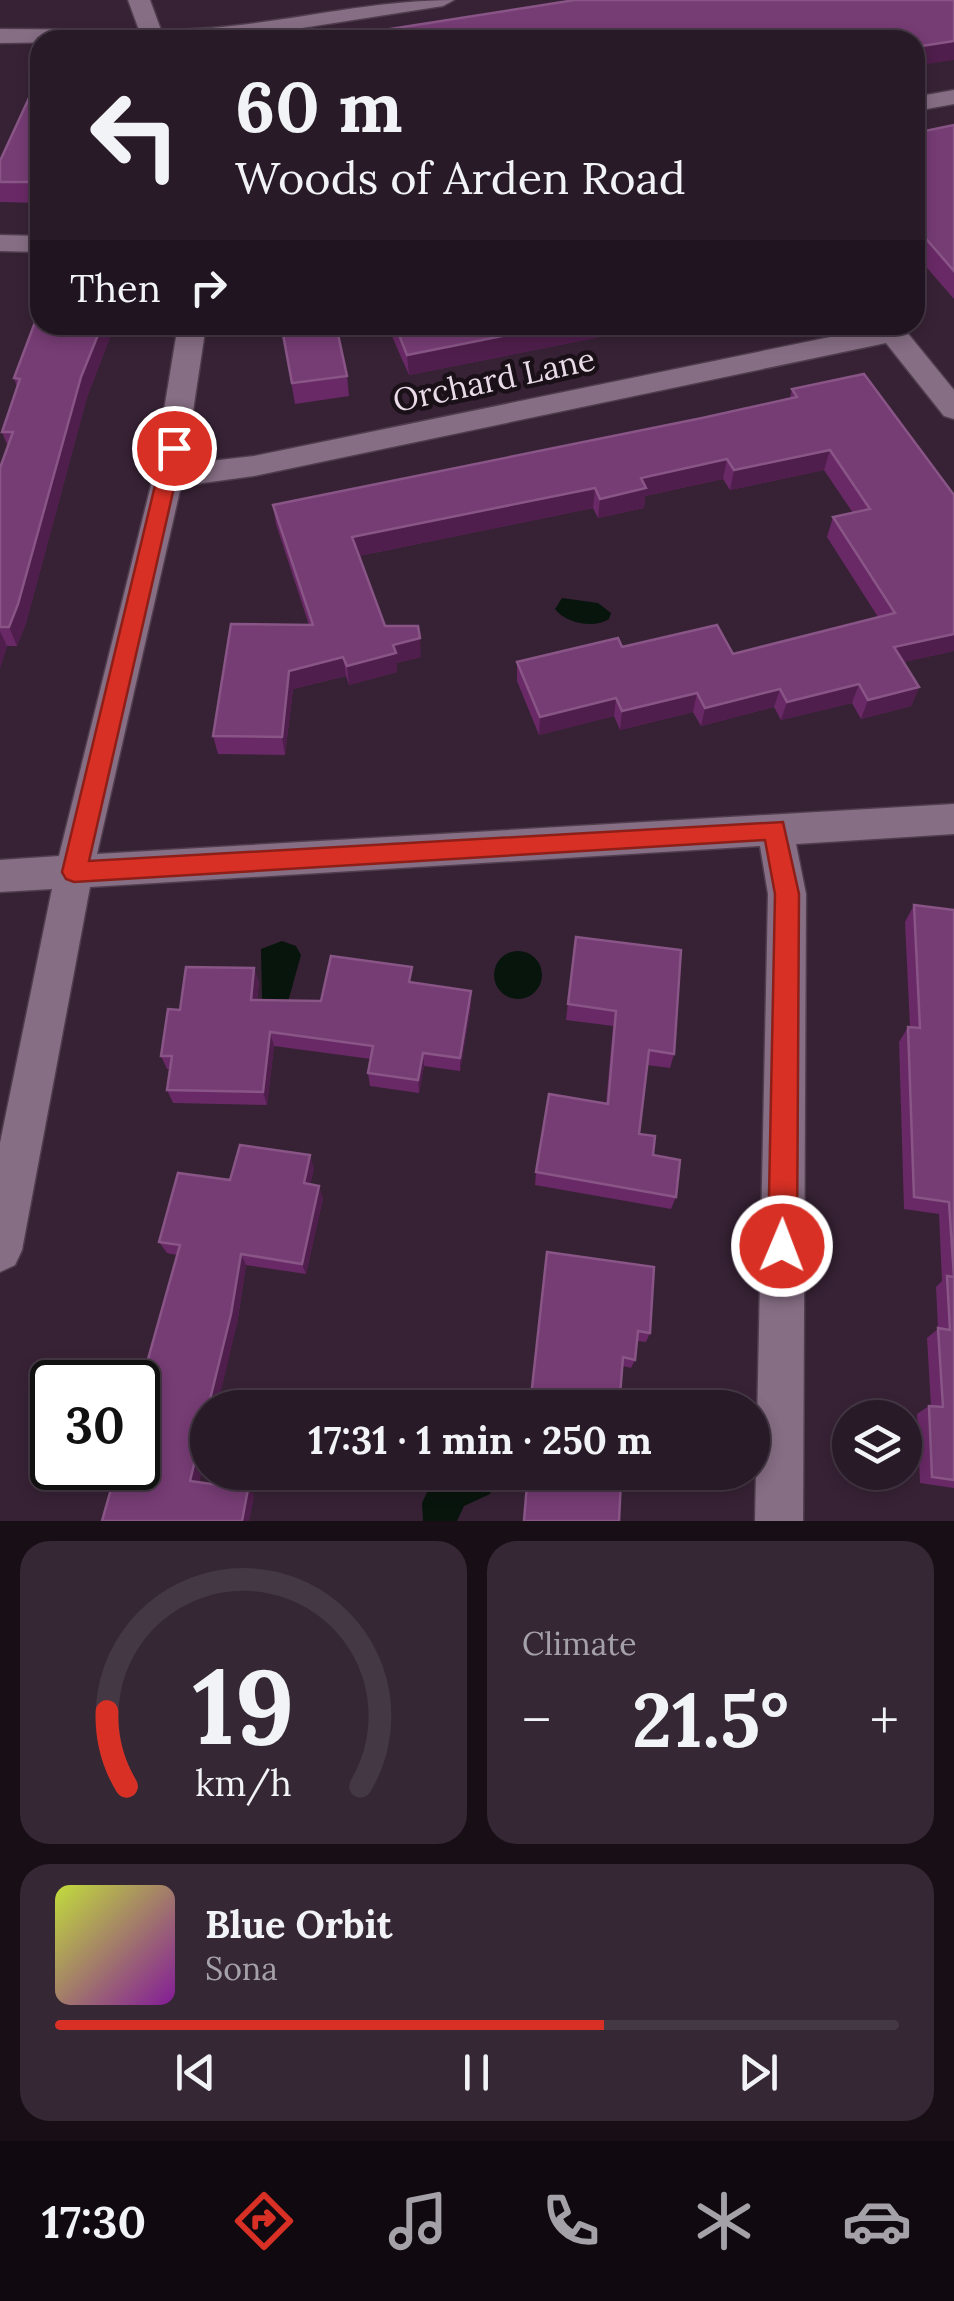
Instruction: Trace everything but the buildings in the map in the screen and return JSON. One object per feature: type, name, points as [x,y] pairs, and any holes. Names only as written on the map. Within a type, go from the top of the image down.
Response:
[{"type":"street","points":[[139,0],[151,30]]},
{"type":"street","points":[[248,30],[444,0]]},
{"type":"street","points":[[0,36],[30,37]]},
{"type":"street","points":[[925,102],[954,97]]},
{"type":"street","points":[[0,243],[30,244]]},
{"type":"street","points":[[0,1250],[74,872],[168,477],[190,335]]},
{"type":"street","name":"Orchard Lane","points":[[168,477],[254,466],[861,335]]},
{"type":"street","points":[[894,335],[954,409]]},
{"type":"street","points":[[0,876],[954,819]]},
{"type":"street","points":[[775,829],[787,894],[779,1521]]},
{"type":"shaded area","points":[[562,598],[598,603],[611,613],[609,619],[588,624],[566,618],[555,609]]},
{"type":"shaded area","points":[[282,941],[296,946],[301,955],[286,1009],[262,999],[261,949]]},
{"type":"shaded area","points":[[518,951],[535,958],[542,975],[535,992],[518,999],[501,992],[494,975],[501,958]]},
{"type":"shaded area","points":[[428,1490],[491,1490],[464,1506],[457,1521],[423,1521],[422,1503]]},
{"type":"route","points":[[174,448],[74,872],[775,829],[787,894],[782,1246]]}]
